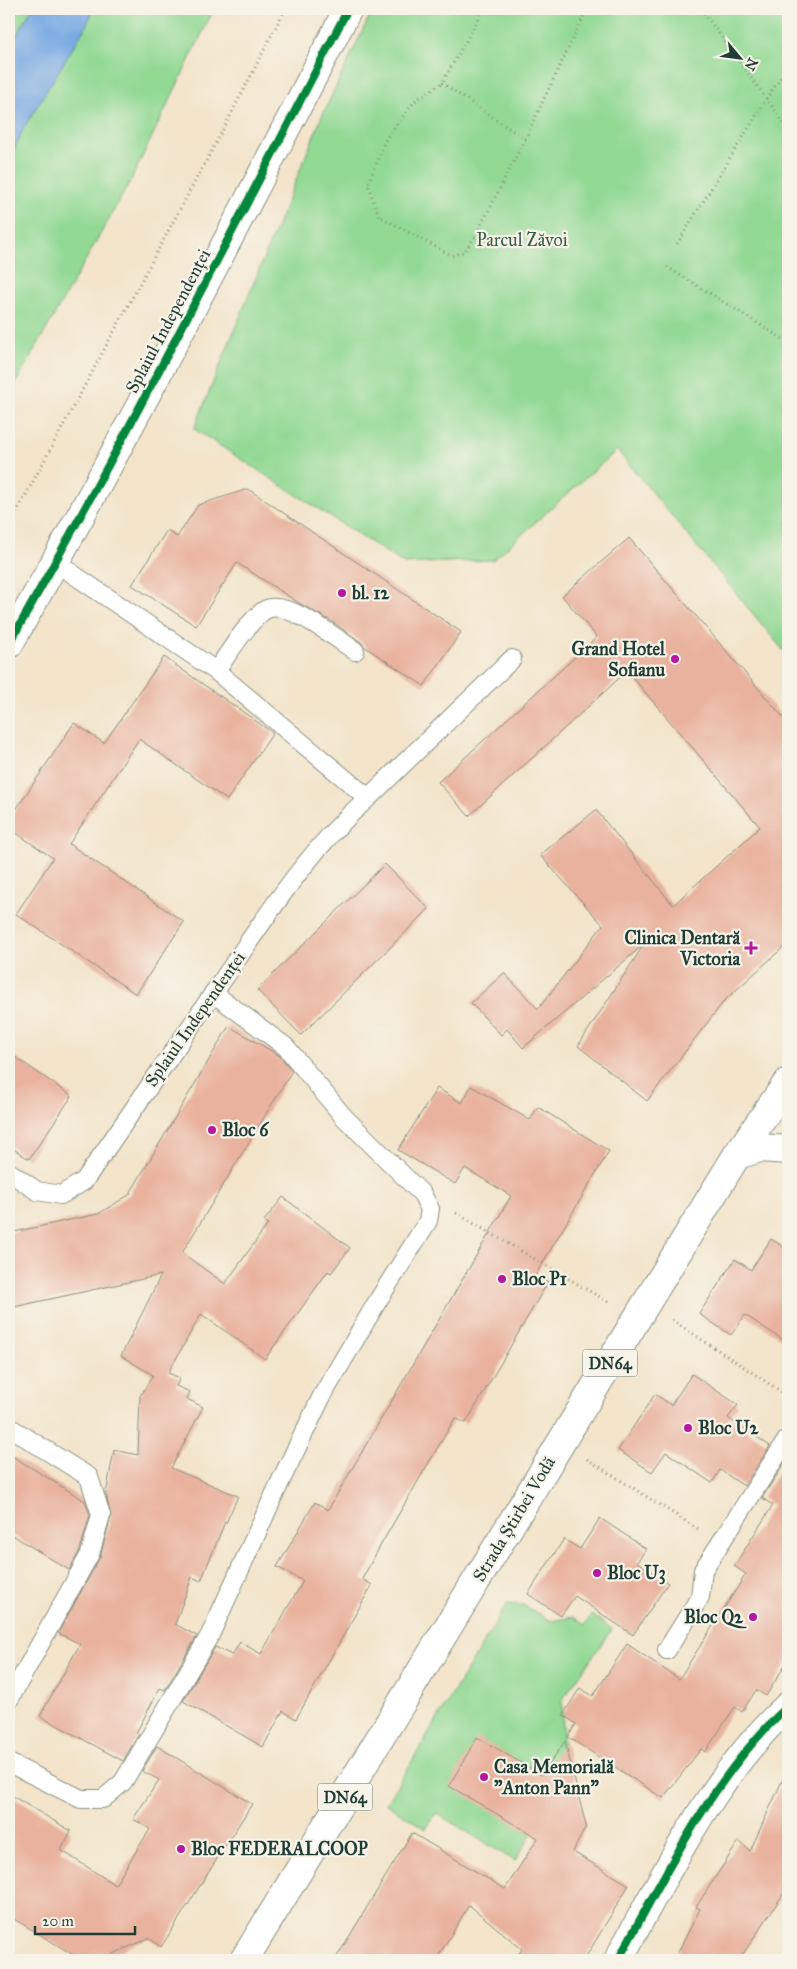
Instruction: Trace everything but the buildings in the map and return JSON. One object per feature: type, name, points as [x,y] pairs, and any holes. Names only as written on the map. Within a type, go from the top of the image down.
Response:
[{"type":"street","name":"Splaiul Independenței","points":[[9,644],[216,262],[348,9]]},
{"type":"street","name":"Strada Știrbei Vodă","points":[[246,1957],[737,1155],[788,1082]]},
{"type":"street","points":[[737,1155],[760,1148],[788,1150]]},
{"type":"street","points":[[618,1960],[676,1856],[707,1806],[745,1752],[767,1725],[788,1706]]},
{"type":"lane","points":[[55,562],[216,672],[368,798]]},
{"type":"lane","points":[[216,672],[253,621],[267,609],[280,606],[296,613],[355,650]]},
{"type":"lane","name":"Splaiul Independenței","points":[[9,1172],[38,1191],[61,1195],[84,1181],[284,890],[329,836],[512,658]]},
{"type":"lane","points":[[9,1763],[81,1799],[103,1800],[123,1782],[210,1636],[282,1478],[322,1396],[377,1302],[428,1221],[430,1209],[422,1194],[343,1116],[286,1047],[213,993]]},
{"type":"lane","points":[[9,1427],[89,1477],[101,1515],[90,1554],[9,1700]]},
{"type":"lane","points":[[667,1650],[700,1597],[703,1570],[788,1438]]},
{"type":"path","points":[[9,526],[226,124],[285,9]]},
{"type":"path","points":[[484,9],[442,83],[416,101],[386,138],[368,185],[379,216],[452,256],[466,250],[476,236],[587,9]]},
{"type":"path","points":[[701,9],[788,128]]},
{"type":"path","points":[[677,244],[767,98],[788,68]]},
{"type":"path","points":[[442,83],[525,139]]},
{"type":"path","points":[[667,266],[788,342]]},
{"type":"path","points":[[478,1226],[641,1311],[788,1396]]},
{"type":"path","points":[[561,1443],[701,1531]]},
{"type":"green space","points":[[9,9],[32,9],[9,48]]},
{"type":"green space","points":[[94,9],[214,9],[131,180],[9,395],[9,162],[23,129],[85,28]]},
{"type":"green space","name":"Parcul Zăvoi","points":[[373,9],[788,9],[788,656],[617,450],[493,560],[404,564],[194,429],[322,116]]},
{"type":"green space","points":[[507,1604],[523,1605],[551,1621],[573,1617],[585,1625],[592,1615],[612,1629],[562,1700],[565,1778],[515,1861],[436,1813],[426,1829],[386,1804]]},
{"type":"water","points":[[32,9],[94,9],[85,28],[23,129],[9,162],[9,48]]},
{"type":"cycle path","points":[[9,644],[139,407],[348,9]]},
{"type":"cycle path","points":[[618,1960],[674,1859],[714,1793],[761,1733],[788,1706]]},
{"type":"place","name":"bl. 12","points":[[342,593]]},
{"type":"place","name":"Grand Hotel Sofianu","points":[[675,659]]},
{"type":"place","name":"Clinica Dentară Victoria","points":[[751,948]]},
{"type":"place","name":"Bloc 6","points":[[212,1130]]},
{"type":"place","name":"Bloc P1","points":[[502,1279]]},
{"type":"place","name":"Bloc U2","points":[[688,1428]]},
{"type":"place","name":"Bloc U3","points":[[597,1573]]},
{"type":"place","name":"Bloc Q2","points":[[753,1617]]},
{"type":"place","name":"Casa Memorială \"Anton Pann\"","points":[[484,1777]]},
{"type":"place","name":"Bloc FEDERALCOOP","points":[[181,1849]]}]
